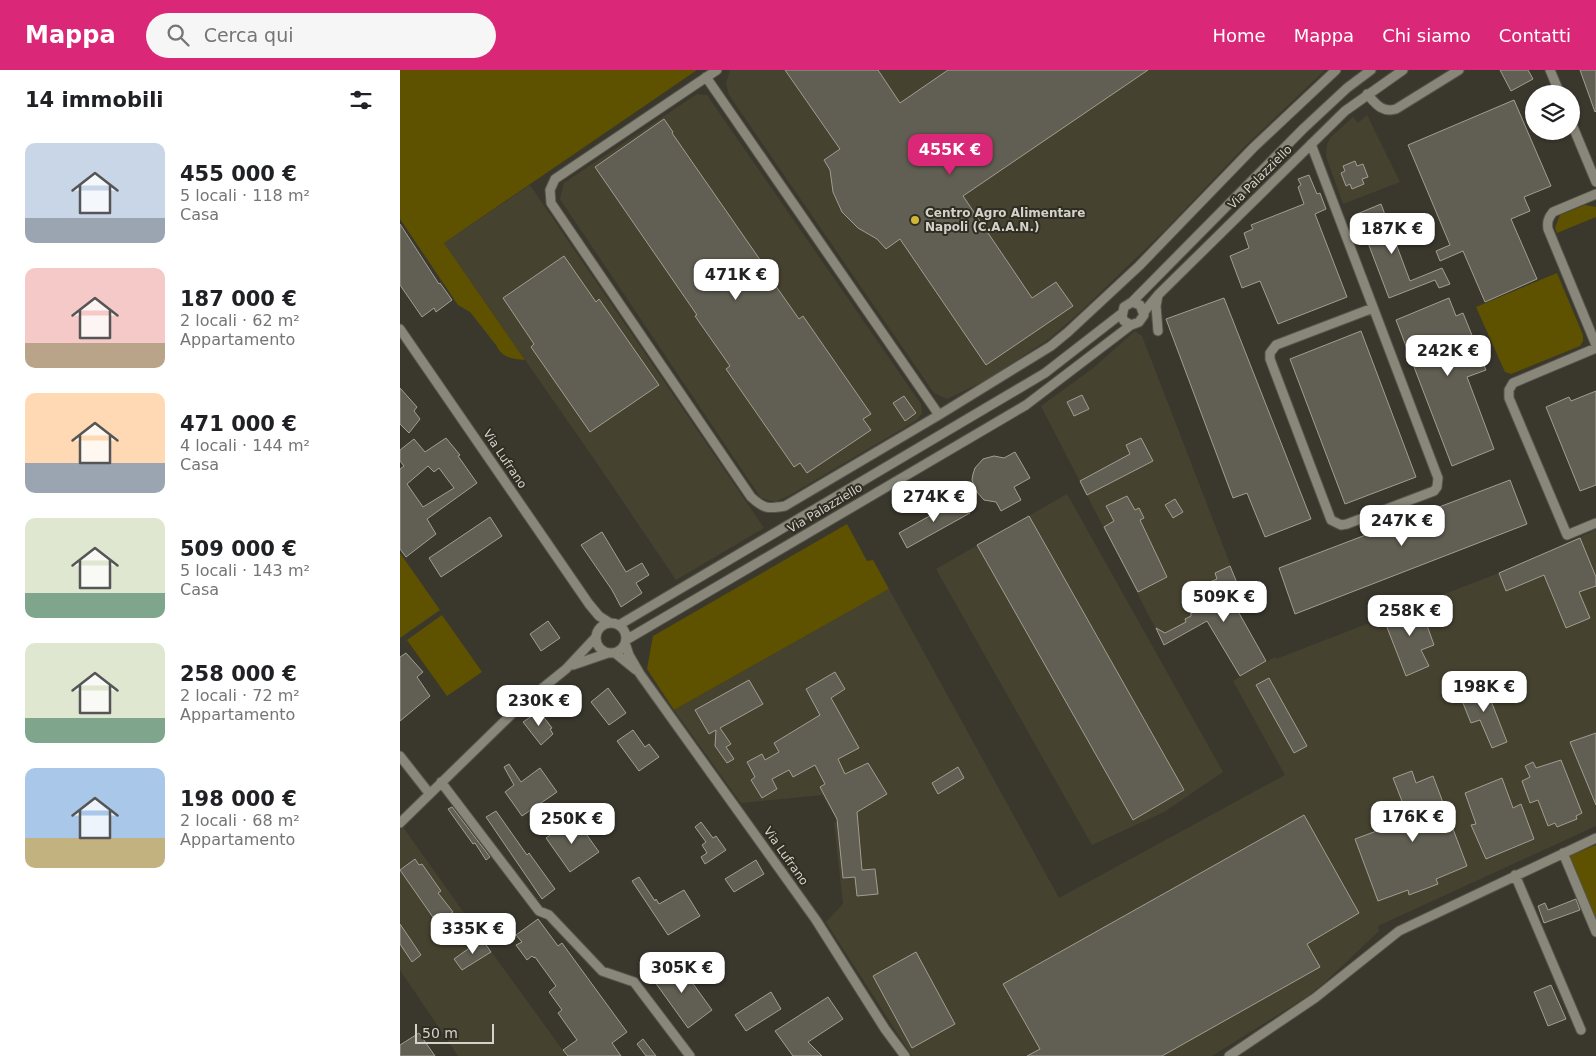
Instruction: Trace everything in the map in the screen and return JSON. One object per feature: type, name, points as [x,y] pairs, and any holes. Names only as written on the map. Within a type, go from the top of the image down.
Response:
[{"type":"street","points":[[717,70],[555,179],[550,190],[551,203],[751,497],[762,506],[771,509],[785,506],[1051,346],[1139,266],[1254,147],[1336,70]]},
{"type":"street","name":"Via Palazziello","points":[[1132,302],[1303,129],[1347,88],[1371,70]]},
{"type":"street","name":"Via Palazziello","points":[[626,641],[1026,405],[1139,320],[1158,295],[1311,144],[1367,94],[1403,70]]},
{"type":"street","points":[[1367,94],[1385,111],[1396,109],[1459,70]]},
{"type":"street","points":[[1550,70],[1556,85]]},
{"type":"street","points":[[706,77],[939,415]]},
{"type":"street","points":[[1578,140],[1596,182]]},
{"type":"street","points":[[1311,144],[1438,478],[1434,491],[1341,525],[1331,520],[1270,359],[1270,354],[1276,345],[1373,308]]},
{"type":"street","points":[[1596,194],[1552,212],[1547,223],[1596,346],[1513,383],[1509,390],[1509,398],[1567,535],[1596,523]]},
{"type":"street","points":[[1158,295],[1156,306],[1158,331]]},
{"type":"street","points":[[1132,302],[1140,305],[1139,320],[1124,321],[1122,314],[1126,304],[1132,302]]},
{"type":"street","name":"Via Palazziello","points":[[619,625],[1045,373],[1122,314]]},
{"type":"street","name":"Via Lufrano","points":[[400,329],[589,604]]},
{"type":"street","points":[[589,604],[599,648],[611,653]]},
{"type":"street","points":[[566,669],[580,662],[619,651],[626,641],[625,632],[619,625],[610,623],[599,616],[589,604]]},
{"type":"street","points":[[400,822],[519,707],[566,669],[601,626],[610,623]]},
{"type":"street","name":"Via Lufrano","points":[[626,641],[629,655],[640,674],[816,920],[885,1029],[905,1056]]},
{"type":"street","name":"Via Lufrano","points":[[611,653],[640,674]]},
{"type":"street","points":[[400,756],[429,793]]},
{"type":"street","points":[[441,782],[539,911],[549,915],[602,971],[634,982],[690,1056]]},
{"type":"street","points":[[1229,1056],[1315,998],[1399,931],[1596,838]]},
{"type":"street","points":[[1563,853],[1596,932]]},
{"type":"street","points":[[1515,875],[1582,1030]]},
{"type":"shaded area","points":[[400,70],[697,70],[444,243],[525,360],[512,358],[501,353],[470,312],[458,305],[400,219]]},
{"type":"shaded area","points":[[730,70],[1325,70],[1244,147],[1165,230],[1081,311],[1049,339],[986,380],[947,399],[934,393],[729,95],[726,83]]},
{"type":"shaded area","points":[[697,94],[707,95],[921,404],[922,413],[917,420],[775,502],[761,498],[560,199],[564,183]]},
{"type":"shaded area","points":[[1367,115],[1400,182],[1343,204],[1326,156],[1327,144],[1331,137],[1353,117],[1358,123]]},
{"type":"shaded area","points":[[530,185],[764,528],[676,580],[444,243]]},
{"type":"shaded area","points":[[1585,205],[1596,207],[1596,217],[1557,233],[1555,228],[1560,215]]},
{"type":"shaded area","points":[[1557,273],[1583,335],[1583,341],[1580,346],[1511,374],[1505,372],[1476,307]]},
{"type":"shaded area","points":[[1135,331],[1142,336],[1244,600],[1164,645],[1041,406],[1092,369]]},
{"type":"shaded area","points":[[1067,494],[1223,772],[1164,812],[1092,845],[936,569]]},
{"type":"shaded area","points":[[847,524],[867,561],[873,560],[889,589],[674,710],[647,669],[653,636]]},
{"type":"shaded area","points":[[1596,530],[1596,826],[1378,926],[1379,931],[1308,996],[1212,1056],[912,1056],[826,922],[843,904],[834,823],[838,821],[822,795],[741,803],[674,710],[889,589],[1059,898],[1285,775],[1233,681],[1275,657],[1276,659],[1499,573],[1560,548],[1560,546]]},
{"type":"shaded area","points":[[400,553],[440,610],[400,638]]},
{"type":"shaded area","points":[[442,615],[482,672],[447,696],[407,640]]},
{"type":"shaded area","points":[[403,827],[567,1056],[458,1056],[400,970],[400,830]]},
{"type":"shaded area","points":[[1596,845],[1596,920],[1569,856]]},
{"type":"building","name":"Centro Agro Alimentare Napoli (C.A.A.N.)","points":[[785,70],[878,70],[900,103],[948,70],[1148,70],[963,196],[1032,298],[1056,282],[1073,306],[986,365],[900,239],[886,249],[877,239],[858,228],[842,212],[833,192],[830,170],[824,160],[840,149]]},
{"type":"building","points":[[1500,70],[1528,70],[1533,79],[1511,91]]},
{"type":"building","points":[[1580,70],[1596,70],[1595,112]]},
{"type":"building","points":[[1514,100],[1525,126],[1525,140],[1531,140],[1551,186],[1524,197],[1530,211],[1511,219],[1537,279],[1485,302],[1463,251],[1440,261],[1436,251],[1450,245],[1408,145]]},
{"type":"building","points":[[664,119],[763,264],[761,265],[799,319],[803,316],[871,414],[863,419],[871,430],[807,473],[800,463],[794,467],[726,369],[730,366],[695,316],[697,315],[595,167]]},
{"type":"building","points":[[1355,161],[1357,166],[1363,164],[1368,177],[1362,179],[1364,184],[1352,189],[1350,184],[1346,186],[1341,173],[1345,171],[1343,166]]},
{"type":"building","points":[[1309,175],[1317,194],[1320,193],[1326,209],[1315,214],[1347,297],[1278,324],[1260,281],[1242,288],[1230,256],[1249,248],[1244,233],[1253,229],[1251,225],[1304,204],[1298,187],[1301,185],[1298,179]]},
{"type":"building","points":[[1381,204],[1410,281],[1442,268],[1450,284],[1439,288],[1435,280],[1389,298],[1357,214]]},
{"type":"building","points":[[400,224],[439,284],[452,300],[436,312],[434,308],[422,317],[400,285]]},
{"type":"building","points":[[564,256],[596,302],[599,299],[659,385],[590,432],[531,347],[534,344],[503,298]]},
{"type":"building","points":[[1224,298],[1311,519],[1265,537],[1247,493],[1233,498],[1166,319]]},
{"type":"building","points":[[1449,298],[1456,316],[1463,313],[1486,370],[1467,377],[1494,449],[1452,466],[1396,320]]},
{"type":"building","points":[[1361,331],[1416,477],[1345,504],[1290,359]]},
{"type":"building","points":[[400,388],[417,407],[414,411],[420,419],[409,433],[400,424]]},
{"type":"building","points":[[1596,391],[1596,485],[1580,491],[1546,407],[1569,397],[1571,401]]},
{"type":"building","points":[[1082,395],[1089,409],[1074,416],[1067,402]]},
{"type":"building","points":[[904,396],[916,413],[905,421],[893,403]]},
{"type":"building","points":[[446,438],[460,455],[458,456],[477,483],[427,519],[436,534],[406,557],[400,549],[400,469],[404,466],[400,461],[400,450],[414,439],[425,452]],"holes":[[[428,466],[434,472],[439,468],[454,488],[423,507],[407,484]]]},
{"type":"building","points":[[1141,438],[1153,461],[1087,495],[1080,481],[1130,454],[1126,445]]},
{"type":"building","points":[[1015,452],[1030,478],[1014,487],[1021,500],[1001,511],[996,502],[984,500],[976,491],[972,480],[973,474],[975,468],[983,459],[994,456],[1004,458]]},
{"type":"building","points":[[1510,480],[1527,524],[1295,614],[1279,568]]},
{"type":"building","points":[[1127,496],[1135,510],[1139,508],[1144,518],[1140,520],[1167,577],[1138,592],[1104,527],[1114,521],[1106,506]]},
{"type":"building","points":[[960,499],[970,513],[907,548],[899,533]]},
{"type":"building","points":[[1175,499],[1183,512],[1173,518],[1165,505]]},
{"type":"building","points":[[1029,516],[1184,790],[1133,820],[977,545]]},
{"type":"building","points":[[490,517],[502,536],[441,577],[429,558]]},
{"type":"building","points":[[602,532],[626,572],[642,563],[649,575],[636,583],[642,593],[621,607],[612,590],[581,545]]},
{"type":"building","points":[[1580,538],[1596,577],[1596,586],[1579,592],[1590,618],[1566,628],[1544,575],[1506,591],[1499,573]]},
{"type":"building","points":[[1230,566],[1244,600],[1235,606],[1266,661],[1240,676],[1207,621],[1164,645],[1156,628],[1165,633],[1186,622],[1185,619],[1191,616],[1191,613],[1213,601],[1205,584],[1217,579],[1215,573]]},
{"type":"building","points":[[1419,603],[1434,645],[1421,650],[1429,666],[1406,676],[1383,617]]},
{"type":"building","points":[[548,621],[560,638],[541,651],[530,634]]},
{"type":"building","points":[[406,653],[423,672],[417,677],[430,696],[400,721],[400,657]]},
{"type":"building","points":[[835,672],[845,689],[831,698],[859,748],[838,759],[845,774],[868,763],[887,794],[857,812],[862,870],[875,869],[878,894],[857,896],[855,877],[843,878],[837,819],[820,787],[825,784],[815,765],[793,777],[789,770],[772,779],[777,789],[762,798],[751,780],[755,777],[747,762],[762,754],[765,760],[779,752],[774,743],[820,715],[806,689]]},
{"type":"building","points":[[1473,676],[1479,690],[1486,688],[1507,742],[1492,748],[1480,720],[1471,723],[1461,698],[1471,695],[1466,680]]},
{"type":"building","points":[[1269,678],[1307,746],[1294,753],[1256,685]]},
{"type":"building","points":[[749,680],[763,704],[720,728],[731,744],[726,747],[734,759],[727,763],[715,746],[716,730],[709,734],[695,710]]},
{"type":"building","points":[[608,688],[626,713],[609,725],[591,702]]},
{"type":"building","points":[[539,711],[552,728],[550,729],[553,734],[541,745],[523,722]]},
{"type":"building","points":[[633,730],[645,747],[649,744],[659,757],[639,771],[617,741]]},
{"type":"building","points":[[1596,733],[1596,805],[1570,742]]},
{"type":"building","points":[[1561,760],[1582,813],[1576,816],[1577,819],[1557,827],[1555,823],[1548,826],[1538,800],[1530,803],[1522,781],[1530,777],[1525,766],[1533,762],[1536,768]]},
{"type":"building","points":[[509,764],[521,782],[540,768],[557,792],[522,816],[505,792],[514,785],[504,767]]},
{"type":"building","points":[[958,767],[964,778],[938,794],[932,783]]},
{"type":"building","points":[[1412,771],[1416,783],[1433,776],[1467,866],[1436,879],[1438,884],[1409,895],[1408,890],[1378,901],[1355,839],[1409,819],[1393,778]]},
{"type":"building","points":[[1502,778],[1513,808],[1521,804],[1534,839],[1486,859],[1471,825],[1476,824],[1465,793]]},
{"type":"building","points":[[452,807],[490,857],[486,860],[448,809]]},
{"type":"building","points":[[496,811],[527,855],[529,853],[555,889],[542,899],[486,817]]},
{"type":"building","points":[[1304,815],[1359,913],[1307,944],[1320,967],[1162,1056],[1027,1056],[1040,1049],[1003,984]]},
{"type":"building","points":[[574,817],[599,852],[570,872],[546,838]]},
{"type":"building","points":[[701,822],[713,838],[716,836],[726,850],[705,864],[701,857],[707,853],[702,845],[706,842],[695,827]]},
{"type":"building","points":[[415,859],[419,865],[422,864],[441,891],[438,893],[453,912],[437,923],[400,870]]},
{"type":"building","points":[[756,860],[764,874],[734,892],[725,879]]},
{"type":"building","points":[[639,877],[659,904],[684,890],[700,916],[668,935],[632,881]]},
{"type":"building","points":[[1576,899],[1580,910],[1544,923],[1538,906],[1545,903],[1548,910]]},
{"type":"building","points":[[538,919],[558,946],[562,943],[627,1032],[612,1043],[621,1056],[568,1056],[563,1050],[577,1040],[558,1013],[562,1010],[549,992],[556,986],[535,957],[532,956],[527,960],[516,945],[522,942],[516,935]]},
{"type":"building","points":[[400,924],[421,955],[412,962],[400,944]]},
{"type":"building","points":[[482,939],[491,952],[462,970],[454,959]]},
{"type":"building","points":[[916,952],[955,1024],[912,1048],[873,976]]},
{"type":"building","points":[[676,960],[712,1010],[688,1028],[652,978]]},
{"type":"building","points":[[1551,985],[1566,1019],[1548,1026],[1534,992]]},
{"type":"building","points":[[771,992],[781,1009],[746,1031],[735,1015]]},
{"type":"building","points":[[828,997],[843,1019],[808,1042],[822,1056],[793,1056],[775,1031]]},
{"type":"building","points":[[419,1033],[435,1056],[400,1056],[400,1045]]},
{"type":"building","points":[[643,1039],[656,1056],[646,1056],[637,1044]]},
{"type":"place","name":"Centro Agro Alimentare Napoli (C.A.A.N.)","points":[[915,220]]}]
